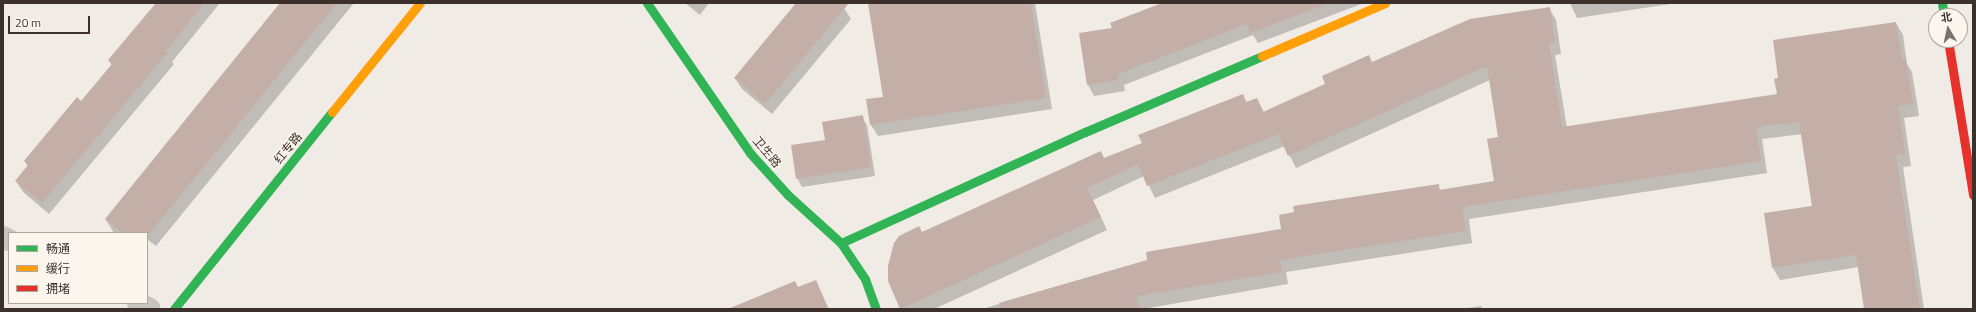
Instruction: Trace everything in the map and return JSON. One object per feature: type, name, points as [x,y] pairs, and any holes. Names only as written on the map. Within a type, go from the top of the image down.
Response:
[{"type":"street","name":"红专路","points":[[174,309],[420,3]]},
{"type":"street","name":"卫生路","points":[[647,3],[750,153],[788,194],[841,243],[865,279],[876,309]]},
{"type":"street","points":[[841,243],[1085,132],[1385,3]]},
{"type":"street","points":[[1949,48],[1973,195]]},
{"type":"street","points":[[140,304],[150,309]]},
{"type":"building","points":[[156,3],[204,3],[166,51],[168,52],[42,203],[15,181],[28,165],[24,161],[77,97],[81,101],[112,64],[108,60]]},
{"type":"building","points":[[280,3],[337,3],[150,233],[121,232],[105,219]]},
{"type":"building","points":[[796,3],[849,3],[765,104],[734,78]]},
{"type":"building","points":[[868,3],[1031,3],[1046,98],[870,125],[866,99],[883,97]]},
{"type":"building","points":[[1162,3],[1323,3],[1324,5],[1250,33],[1247,24],[1118,74],[1119,80],[1087,85],[1079,33],[1112,28],[1110,23]]},
{"type":"building","points":[[1550,7],[1555,42],[1549,43],[1562,127],[1777,94],[1774,79],[1778,78],[1773,40],[1896,22],[1902,60],[1906,59],[1913,104],[1898,106],[1905,154],[1896,155],[1920,309],[1864,309],[1856,255],[1772,268],[1764,213],[1812,206],[1799,122],[1756,127],[1761,161],[1462,207],[1466,231],[1280,260],[1282,272],[1136,296],[1140,309],[1000,309],[999,303],[1147,260],[1146,252],[1281,229],[1279,215],[1294,212],[1293,206],[1439,184],[1439,190],[1494,181],[1487,139],[1498,137],[1487,66],[1288,156],[1278,134],[1147,186],[1138,164],[1087,188],[1101,217],[900,309],[888,281],[888,266],[894,243],[899,236],[919,226],[922,232],[1101,151],[1104,158],[1142,143],[1138,135],[1243,94],[1246,102],[1257,98],[1263,112],[1325,84],[1322,76],[1369,55],[1372,62],[1470,19]]},
{"type":"building","points":[[863,115],[871,167],[796,179],[791,145],[825,140],[822,122]]},
{"type":"building","points":[[816,280],[828,309],[728,309],[795,281],[798,287]]},
{"type":"traffic: fast","points":[[647,3],[750,153],[788,195],[841,243],[865,279],[876,309]]},
{"type":"traffic: fast","points":[[1942,3],[1943,8]]},
{"type":"traffic: fast","points":[[841,243],[1085,132],[1262,56]]},
{"type":"traffic: fast","points":[[174,309],[332,112]]},
{"type":"traffic: slow","points":[[332,112],[420,3]]},
{"type":"traffic: slow","points":[[1262,56],[1385,3]]},
{"type":"traffic: jam","points":[[1949,48],[1973,195]]}]
